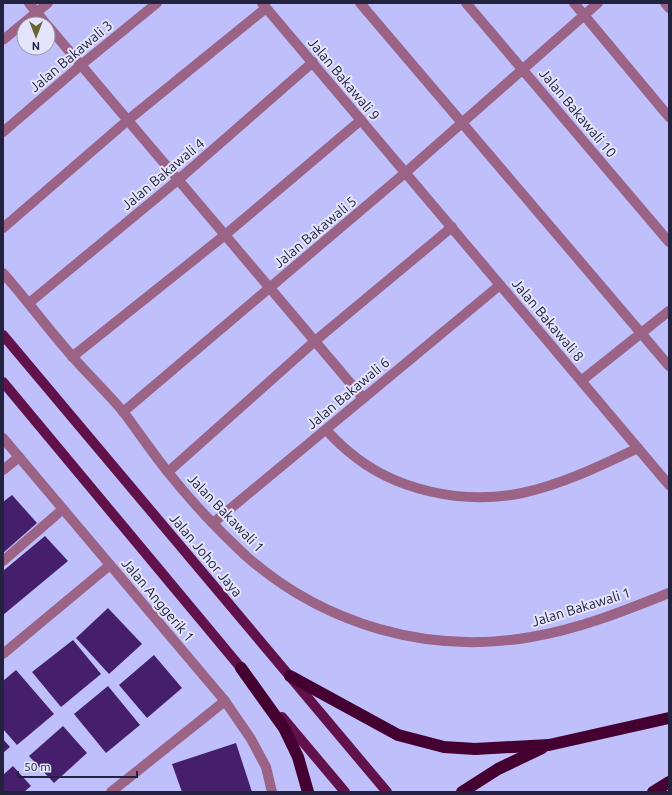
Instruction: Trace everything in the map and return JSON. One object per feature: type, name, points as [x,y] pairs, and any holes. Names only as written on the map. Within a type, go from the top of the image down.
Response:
[{"type":"highway","points":[[241,668],[284,728],[298,757],[308,792]]},
{"type":"highway","points":[[290,676],[398,735],[444,747],[475,749],[549,745],[669,718]]},
{"type":"highway","points":[[462,792],[498,769],[549,745]]},
{"type":"highway","points":[[653,792],[669,782]]},
{"type":"main road","name":"Jalan Johor Jaya","points":[[3,335],[387,792]]},
{"type":"main road","points":[[3,382],[345,792]]},
{"type":"street","points":[[29,3],[40,16]]},
{"type":"street","points":[[3,40],[48,3]]},
{"type":"street","name":"Jalan Bakawali 3","points":[[3,132],[81,65],[157,3]]},
{"type":"street","points":[[360,3],[669,366]]},
{"type":"street","name":"Jalan Bakawali 10","points":[[466,3],[669,242]]},
{"type":"street","points":[[574,3],[669,117]]},
{"type":"street","name":"Jalan Bakawali 5","points":[[123,412],[270,289],[405,173],[598,3]]},
{"type":"street","points":[[665,3],[669,8]]},
{"type":"street","points":[[3,228],[128,120],[264,6]]},
{"type":"street","name":"Jalan Bakawali 9","points":[[264,6],[313,62],[405,173]]},
{"type":"street","points":[[56,36],[363,398]]},
{"type":"street","name":"Jalan Bakawali 4","points":[[29,303],[178,180],[313,62]]},
{"type":"street","points":[[72,357],[224,235],[360,120]]},
{"type":"street","name":"Jalan Bakawali 8","points":[[405,173],[669,485]]},
{"type":"street","points":[[168,472],[315,342],[452,227]]},
{"type":"street","name":"Jalan Bakawali 1","points":[[3,273],[72,357],[123,412],[168,472],[213,523],[247,556],[270,575],[300,595],[324,608],[377,630],[405,636],[468,642],[500,642],[568,629],[608,617],[669,593]]},
{"type":"street","name":"Jalan Bakawali 6","points":[[213,523],[500,285]]},
{"type":"street","points":[[581,381],[669,311]]},
{"type":"street","points":[[326,430],[348,451],[368,466],[388,476],[408,485],[427,490],[448,495],[471,497],[516,494],[547,486],[582,474],[638,448]]},
{"type":"street","name":"Jalan Anggerik 1","points":[[3,438],[225,701],[251,738],[266,767],[272,792]]},
{"type":"street","points":[[3,470],[19,457]]},
{"type":"street","points":[[3,561],[63,510]]},
{"type":"street","points":[[3,654],[110,565]]},
{"type":"street","points":[[111,792],[225,701]]},
{"type":"building","points":[[12,495],[37,523],[3,553],[3,502]]},
{"type":"building","points":[[45,536],[68,561],[3,615],[3,571]]},
{"type":"building","points":[[108,608],[142,644],[109,674],[76,638]]},
{"type":"building","points":[[73,640],[101,674],[61,707],[32,672]]},
{"type":"building","points":[[154,655],[182,688],[147,718],[119,685]]},
{"type":"building","points":[[16,670],[54,714],[17,745],[3,729],[3,681]]},
{"type":"building","points":[[108,686],[140,725],[106,753],[74,714]]},
{"type":"building","points":[[63,726],[87,753],[54,783],[29,756]]},
{"type":"building","points":[[3,739],[10,747],[3,753]]},
{"type":"building","points":[[236,743],[252,792],[182,792],[172,764]]},
{"type":"building","points":[[13,766],[31,786],[24,792],[3,792],[3,775]]}]
